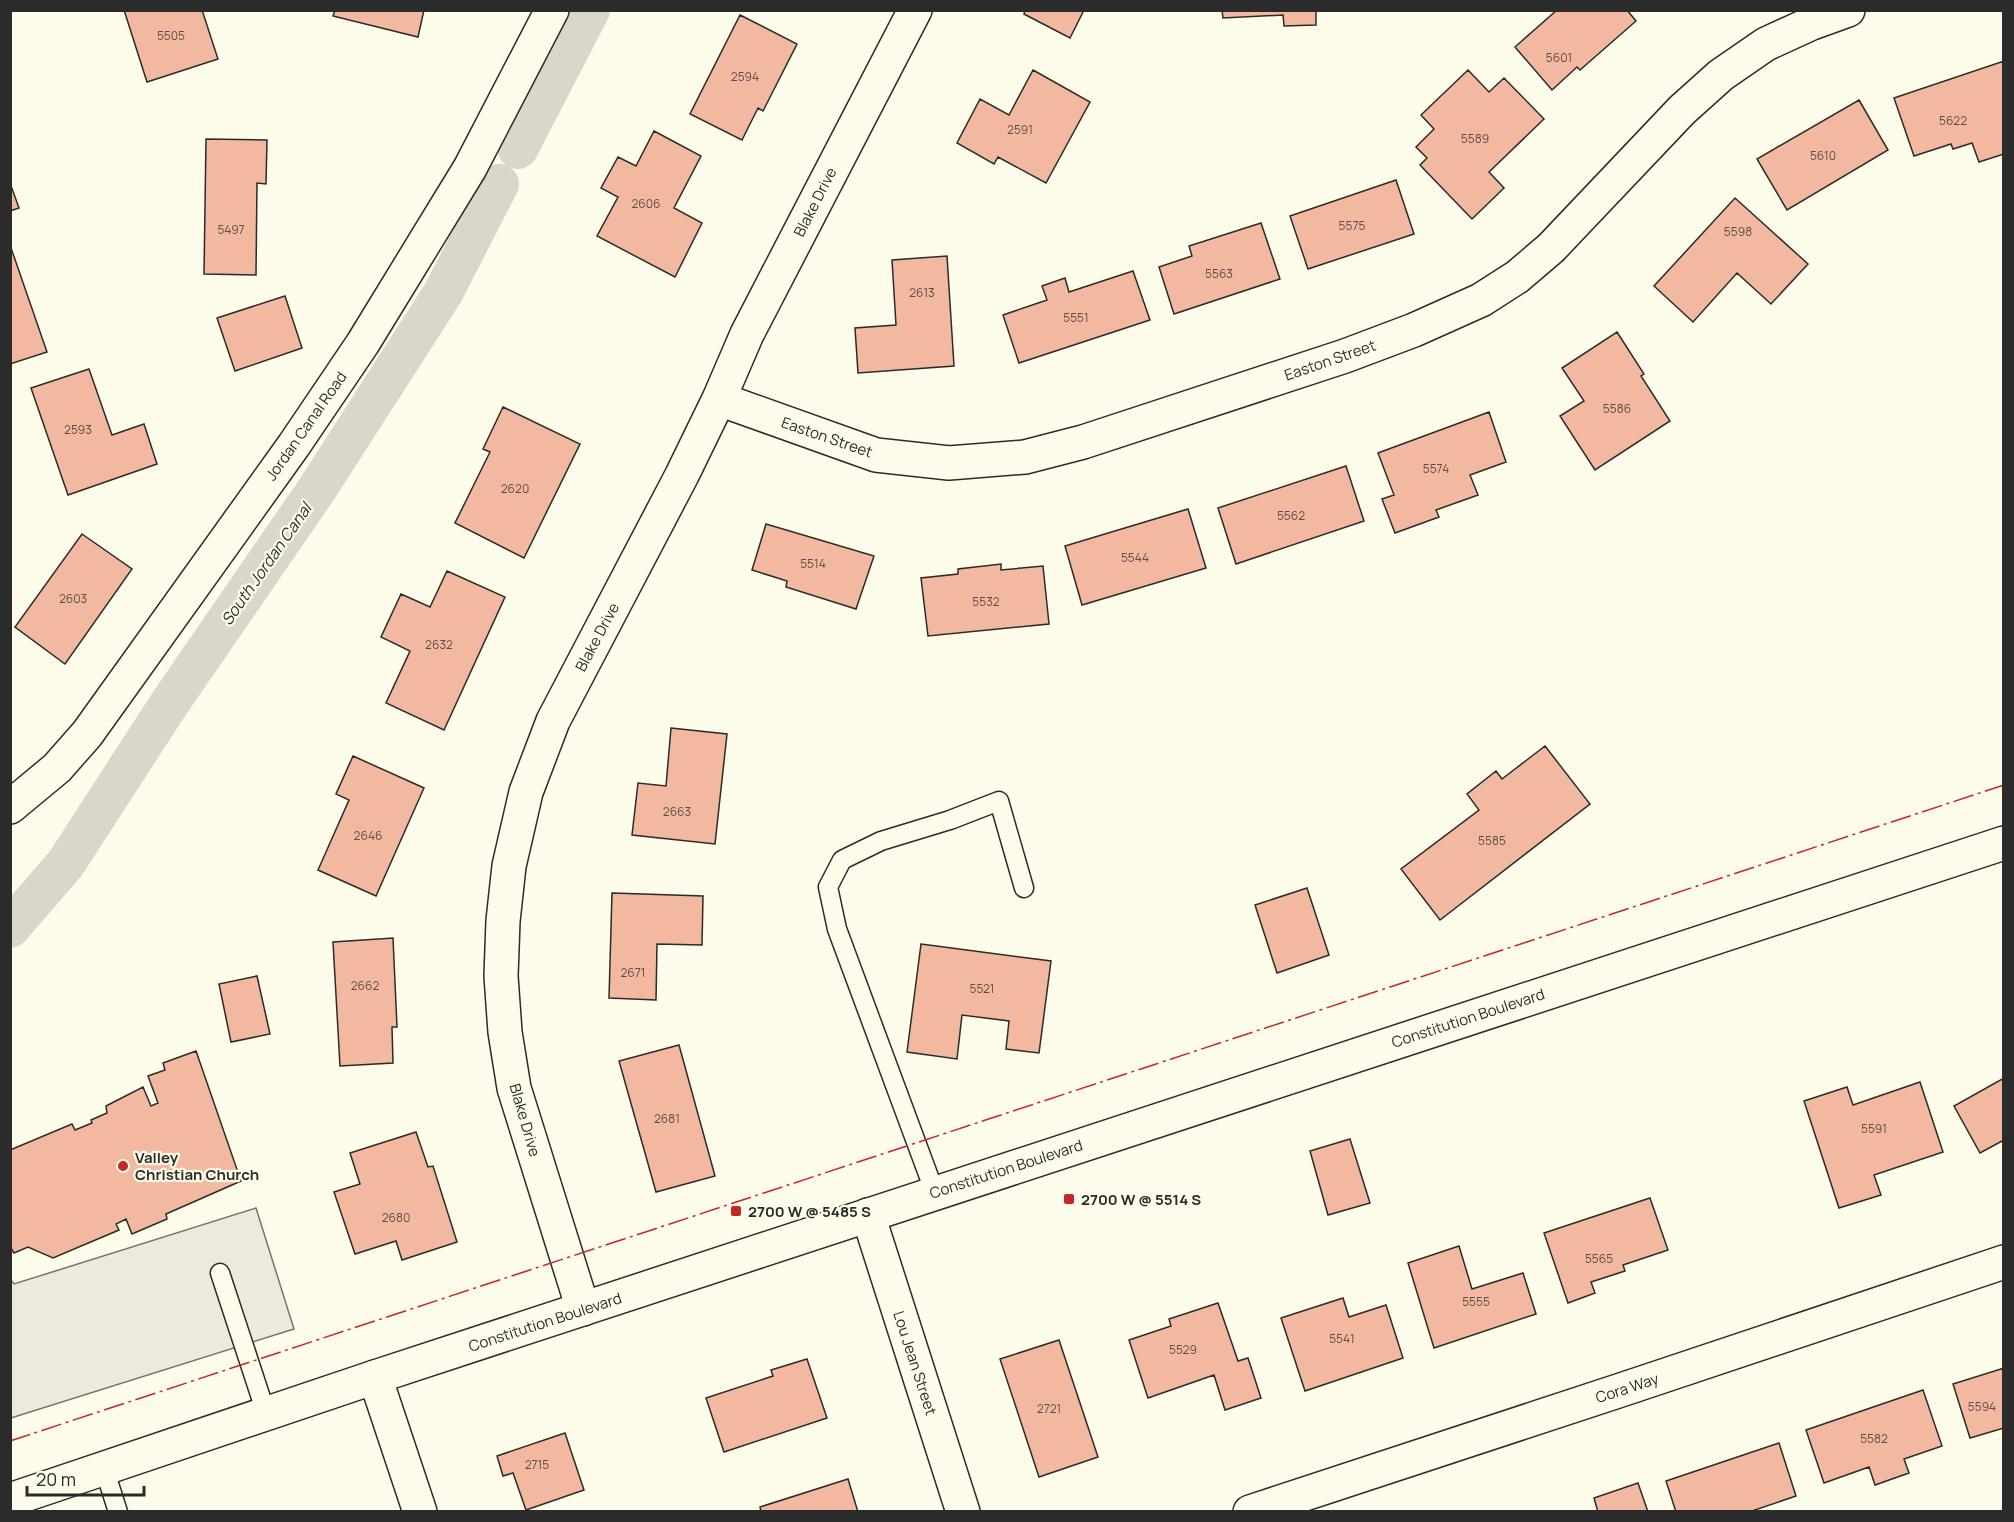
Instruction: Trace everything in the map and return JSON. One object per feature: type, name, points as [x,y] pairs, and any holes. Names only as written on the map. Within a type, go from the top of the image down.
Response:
[{"type":"street","name":"Jordan Canal Road","points":[[10,807],[57,768],[87,734],[294,445],[363,343],[470,168],[552,10]]},
{"type":"street","name":"Blake Drive","points":[[583,1309],[514,1088],[505,1032],[501,976],[503,921],[509,866],[526,792],[553,721],[682,475],[747,334],[915,10]]},
{"type":"street","name":"Easton Street","points":[[719,399],[876,455],[949,463],[1025,457],[1083,442],[1346,356],[1414,330],[1481,300],[1517,277],[1551,248],[1682,110],[1721,75],[1766,44],[1848,10]]},
{"type":"street","name":"Constitution Boulevard","points":[[10,1500],[375,1377],[2004,843]]},
{"type":"street","name":"Lou Jean Street","points":[[868,1215],[963,1512]]},
{"type":"street","name":"Cora Way","points":[[1250,1512],[2004,1262]]},
{"type":"street","points":[[375,1377],[420,1512]]},
{"type":"lane","points":[[935,1193],[837,929],[828,887],[842,860],[880,841],[950,820],[999,801],[1024,888]]},
{"type":"lane","points":[[220,1273],[266,1413]]},
{"type":"lane","points":[[104,1468],[118,1512]]},
{"type":"shaded area","points":[[256,1208],[294,1329],[11,1418],[10,1279],[14,1284]]},
{"type":"building","points":[[124,10],[202,10],[218,59],[147,82]]},
{"type":"building","points":[[335,10],[424,10],[418,37],[333,16]]},
{"type":"building","points":[[1025,10],[1084,10],[1070,38],[1024,14]]},
{"type":"building","points":[[1222,10],[1316,10],[1316,25],[1284,26],[1283,15],[1223,18]]},
{"type":"building","points":[[1557,10],[1627,10],[1636,21],[1580,70],[1577,67],[1552,90],[1515,47]]},
{"type":"building","points":[[740,15],[797,44],[763,111],[758,108],[742,140],[690,114]]},
{"type":"building","points":[[2004,61],[2004,154],[1979,162],[1972,143],[1953,149],[1951,144],[1914,156],[1894,98]]},
{"type":"building","points":[[1033,70],[1090,102],[1046,183],[998,157],[994,164],[957,143],[980,99],[1009,115]]},
{"type":"building","points":[[1468,70],[1489,92],[1504,78],[1544,119],[1489,172],[1504,188],[1472,219],[1420,165],[1427,158],[1416,147],[1434,129],[1421,115]]},
{"type":"building","points":[[1859,100],[1888,150],[1787,210],[1757,159]]},
{"type":"building","points":[[654,131],[701,156],[674,208],[702,223],[675,277],[597,236],[618,197],[601,188],[618,157],[636,166]]},
{"type":"building","points":[[206,139],[267,140],[266,184],[257,183],[256,275],[204,274]]},
{"type":"building","points":[[1396,180],[1414,234],[1308,269],[1290,216]]},
{"type":"building","points":[[10,183],[19,208],[10,211]]},
{"type":"building","points":[[1735,198],[1808,264],[1771,304],[1737,273],[1693,322],[1654,286]]},
{"type":"building","points":[[1261,223],[1280,279],[1174,314],[1159,267],[1192,256],[1189,246]]},
{"type":"building","points":[[10,245],[47,352],[10,364]]},
{"type":"building","points":[[947,256],[954,366],[858,373],[855,328],[896,325],[892,260]]},
{"type":"building","points":[[1133,271],[1150,320],[1019,363],[1003,315],[1047,300],[1042,286],[1065,278],[1069,292]]},
{"type":"building","points":[[285,296],[302,348],[235,371],[217,318]]},
{"type":"building","points":[[1617,332],[1644,374],[1641,376],[1670,421],[1595,470],[1560,416],[1584,401],[1562,368]]},
{"type":"building","points":[[89,369],[112,435],[144,424],[157,464],[68,495],[31,388]]},
{"type":"building","points":[[503,407],[580,444],[524,558],[455,523],[490,452],[483,449]]},
{"type":"building","points":[[1489,412],[1506,462],[1470,475],[1478,495],[1436,510],[1439,517],[1395,533],[1382,499],[1394,495],[1378,453]]},
{"type":"building","points":[[1346,466],[1364,521],[1236,564],[1218,508]]},
{"type":"building","points":[[1188,509],[1206,568],[1082,605],[1065,546]]},
{"type":"building","points":[[766,524],[874,556],[856,609],[786,587],[787,581],[752,570]]},
{"type":"building","points":[[82,534],[132,569],[65,664],[15,627]]},
{"type":"building","points":[[1001,564],[1001,570],[1043,566],[1049,624],[928,636],[921,578],[958,574],[958,569]]},
{"type":"building","points":[[447,571],[505,597],[444,730],[386,703],[410,651],[381,637],[401,594],[430,607]]},
{"type":"building","points":[[671,728],[727,734],[715,844],[632,835],[638,783],[666,786]]},
{"type":"building","points":[[1545,746],[1590,804],[1440,920],[1401,869],[1479,810],[1467,794],[1496,771],[1502,779]]},
{"type":"building","points":[[353,756],[424,788],[376,896],[318,870],[349,800],[336,794]]},
{"type":"building","points":[[1307,888],[1329,955],[1277,973],[1255,905]]},
{"type":"building","points":[[612,893],[703,896],[702,945],[657,944],[656,1000],[609,998]]},
{"type":"building","points":[[393,938],[397,1027],[392,1027],[393,1063],[340,1066],[333,942]]},
{"type":"building","points":[[921,944],[1051,961],[1039,1053],[1006,1049],[1009,1021],[962,1015],[957,1059],[907,1052]]},
{"type":"building","points":[[257,976],[270,1034],[231,1042],[219,984]]},
{"type":"building","points":[[679,1045],[715,1176],[656,1192],[619,1061]]},
{"type":"building","name":"Valley Christian Church","points":[[196,1051],[241,1181],[166,1214],[167,1219],[132,1234],[126,1219],[116,1224],[119,1230],[53,1258],[28,1247],[14,1253],[10,1246],[10,1150],[72,1124],[75,1130],[92,1123],[91,1120],[107,1113],[106,1106],[143,1087],[151,1106],[158,1103],[148,1076],[165,1070],[163,1063]]},
{"type":"building","points":[[2004,1078],[2004,1140],[1980,1153],[1954,1106]]},
{"type":"building","points":[[1920,1082],[1943,1152],[1874,1175],[1881,1195],[1839,1208],[1804,1101],[1847,1087],[1853,1105]]},
{"type":"building","points":[[416,1132],[428,1167],[433,1166],[457,1242],[402,1260],[396,1241],[355,1254],[334,1192],[360,1184],[350,1153]]},
{"type":"building","points":[[1350,1139],[1370,1203],[1328,1215],[1310,1151]]},
{"type":"building","points":[[1650,1198],[1668,1250],[1623,1265],[1625,1271],[1591,1282],[1595,1293],[1568,1303],[1544,1233]]},
{"type":"building","points":[[1459,1246],[1472,1289],[1523,1273],[1536,1314],[1434,1348],[1408,1263]]},
{"type":"building","points":[[1343,1298],[1349,1317],[1386,1305],[1403,1358],[1305,1391],[1281,1318]]},
{"type":"building","points":[[1218,1303],[1238,1361],[1248,1358],[1261,1398],[1225,1410],[1214,1375],[1148,1398],[1129,1340],[1171,1326],[1169,1319]]},
{"type":"building","points":[[1059,1340],[1098,1457],[1039,1477],[1000,1359]]},
{"type":"building","points":[[807,1359],[827,1418],[724,1452],[706,1398],[773,1376],[771,1370]]},
{"type":"building","points":[[2004,1368],[2004,1428],[1970,1438],[1953,1384]]},
{"type":"building","points":[[1923,1390],[1942,1446],[1904,1459],[1909,1473],[1875,1485],[1869,1467],[1824,1483],[1806,1430]]},
{"type":"building","points":[[565,1433],[584,1490],[526,1510],[513,1473],[503,1476],[497,1456]]},
{"type":"building","points":[[1779,1443],[1796,1496],[1749,1512],[1676,1512],[1666,1481]]},
{"type":"building","points":[[848,1479],[858,1512],[761,1512],[760,1507]]},
{"type":"building","points":[[1638,1483],[1648,1512],[1598,1512],[1594,1498]]},
{"type":"waterway","name":"South Jordan Canal","points":[[518,149],[590,10]]},
{"type":"waterway","name":"South Jordan Canal","points":[[10,928],[66,863],[169,704],[317,489],[443,293],[499,184]]},
{"type":"power","points":[[10,1441],[2004,785]]},
{"type":"place","name":"Valley Christian Church","points":[[123,1166]]},
{"type":"place","name":"2700 W @ 5514 S","points":[[1069,1199]]},
{"type":"place","name":"2700 W @ 5485 S","points":[[736,1211]]}]
